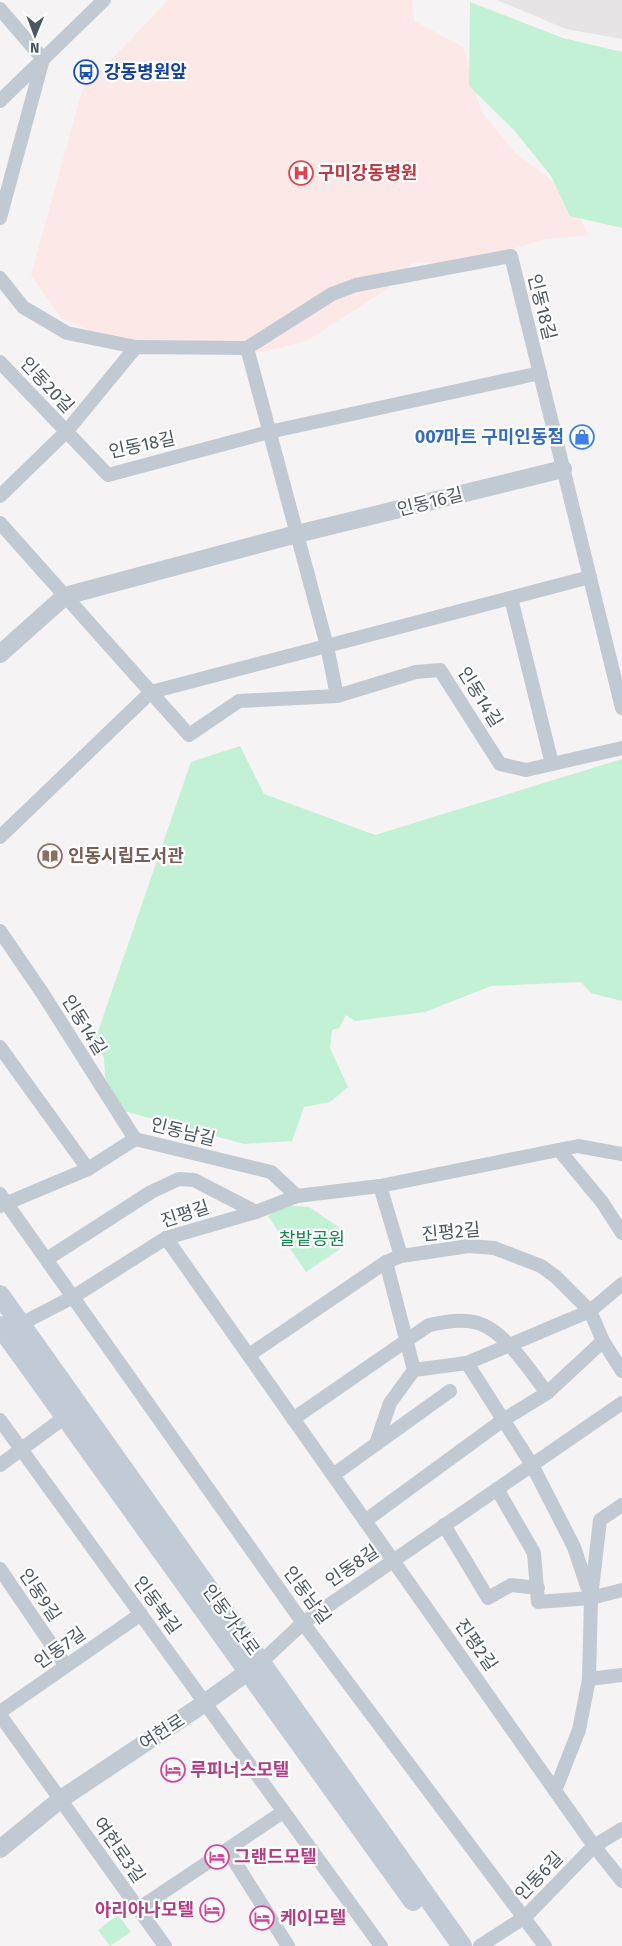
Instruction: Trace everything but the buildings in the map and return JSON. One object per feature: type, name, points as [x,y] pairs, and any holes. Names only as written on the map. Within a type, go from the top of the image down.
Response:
[{"type":"main road","name":"인동가산로","points":[[0,1295],[91,1425],[254,1667],[446,1946]]},
{"type":"main road","name":"인동가산로","points":[[0,1326],[64,1417],[254,1667],[462,1946]]},
{"type":"street","points":[[0,101],[104,0]]},
{"type":"street","points":[[0,9],[44,58]]},
{"type":"street","points":[[0,218],[44,58]]},
{"type":"street","name":"인동18길","points":[[66,432],[108,475],[269,432],[540,373],[511,256],[356,285],[332,294],[247,348]]},
{"type":"street","points":[[0,278],[23,307],[66,333],[136,347],[247,348],[327,646],[337,696]]},
{"type":"street","points":[[0,496],[66,432],[136,347]]},
{"type":"street","name":"인동20길","points":[[0,362],[66,432]]},
{"type":"street","points":[[540,373],[622,708]]},
{"type":"street","name":"인동16길","points":[[0,654],[65,596],[297,535],[563,469]]},
{"type":"street","points":[[0,523],[151,692]]},
{"type":"street","points":[[1,834],[151,692],[590,577]]},
{"type":"street","points":[[512,598],[552,764]]},
{"type":"street","name":"인동14길","points":[[151,692],[189,735],[239,701],[337,696],[416,672],[440,670],[500,764],[526,770],[622,748]]},
{"type":"street","name":"인동14길","points":[[0,931],[43,994],[135,1139]]},
{"type":"street","points":[[0,1047],[88,1169]]},
{"type":"street","name":"인동남길","points":[[297,1196],[271,1172],[135,1139],[88,1169],[2,1201],[46,1259],[303,1623],[545,1946]]},
{"type":"street","name":"진평길","points":[[21,1324],[73,1297],[166,1238],[256,1212],[297,1196],[380,1186],[578,1146],[622,1154]]},
{"type":"street","points":[[559,1150],[602,1202],[622,1232]]},
{"type":"street","points":[[46,1259],[151,1192],[179,1179],[194,1180],[256,1212]]},
{"type":"street","points":[[380,1186],[401,1256]]},
{"type":"street","name":"진평2길","points":[[166,1238],[594,1846],[622,1881]]},
{"type":"street","name":"진평2길","points":[[249,1355],[386,1262],[401,1256],[469,1246],[494,1248],[541,1266],[556,1277],[590,1311],[603,1341],[622,1371]]},
{"type":"street","points":[[386,1262],[414,1370]]},
{"type":"street","points":[[376,1444],[390,1403],[414,1370],[467,1363],[509,1343],[590,1311],[622,1284]]},
{"type":"street","points":[[293,1418],[429,1325],[466,1321],[480,1323],[509,1343],[548,1393]]},
{"type":"street","points":[[366,1521],[503,1420],[548,1393],[603,1341]]},
{"type":"street","points":[[467,1363],[532,1464],[574,1547],[591,1598]]},
{"type":"street","points":[[333,1475],[450,1391]]},
{"type":"street","name":"인동8길","points":[[254,1667],[303,1623],[622,1403]]},
{"type":"street","points":[[0,1464],[64,1417]]},
{"type":"street","name":"인동북길","points":[[0,1420],[381,1946]]},
{"type":"street","points":[[497,1489],[534,1554],[538,1602],[591,1598],[622,1590]]},
{"type":"street","points":[[555,1791],[579,1730],[589,1679],[591,1598],[600,1520],[622,1506]]},
{"type":"street","points":[[444,1525],[488,1598],[511,1585],[538,1588]]},
{"type":"street","name":"인동9길","points":[[0,1569],[66,1666]]},
{"type":"street","name":"인동7길","points":[[0,1714],[141,1614]]},
{"type":"street","name":"여헌로","points":[[0,1849],[60,1799],[254,1667]]},
{"type":"street","points":[[589,1679],[622,1675]]},
{"type":"street","points":[[0,1714],[60,1799]]},
{"type":"street","name":"여헌로3길","points":[[60,1799],[165,1946]]},
{"type":"street","points":[[138,1909],[284,1812]]},
{"type":"street","name":"인동6길","points":[[480,1946],[525,1917],[594,1846],[622,1829]]},
{"type":"street","points":[[228,1851],[288,1946]]},
{"type":"shaded area","name":"구미강동병원","points":[[168,0],[412,0],[414,21],[463,47],[481,111],[516,154],[568,192],[588,235],[541,240],[500,253],[450,262],[412,263],[387,289],[306,341],[263,352],[111,339],[62,319],[31,275],[82,91]]},
{"type":"shaded area","points":[[497,0],[622,0],[622,39],[566,29]]},
{"type":"green space","points":[[470,2],[563,38],[622,52],[622,228],[570,216],[551,176],[514,130],[469,86]]},
{"type":"green space","points":[[240,746],[264,794],[375,835],[622,759],[622,1001],[591,993],[581,982],[491,986],[425,1012],[355,1021],[346,1015],[339,1028],[332,1030],[330,1048],[348,1087],[330,1102],[304,1107],[292,1141],[244,1144],[121,1110],[105,1077],[104,1058],[94,1043],[191,762]]},
{"type":"green space","name":"찰밭공원","points":[[283,1205],[309,1207],[340,1228],[346,1245],[306,1272],[268,1216]]},
{"type":"green space","points":[[118,1915],[131,1932],[110,1946],[98,1930]]},
{"type":"place","name":"강동병원앞","points":[[86,72]]},
{"type":"place","name":"구미강동병원","points":[[301,173]]},
{"type":"place","name":"007마트 구미인동점","points":[[582,437]]},
{"type":"place","name":"인동시립도서관","points":[[50,856]]},
{"type":"place","name":"루피너스모텔","points":[[173,1770]]},
{"type":"place","name":"그랜드모텔","points":[[217,1857]]},
{"type":"place","name":"아리아나모텔","points":[[212,1910]]},
{"type":"place","name":"케이모텔","points":[[262,1918]]}]
